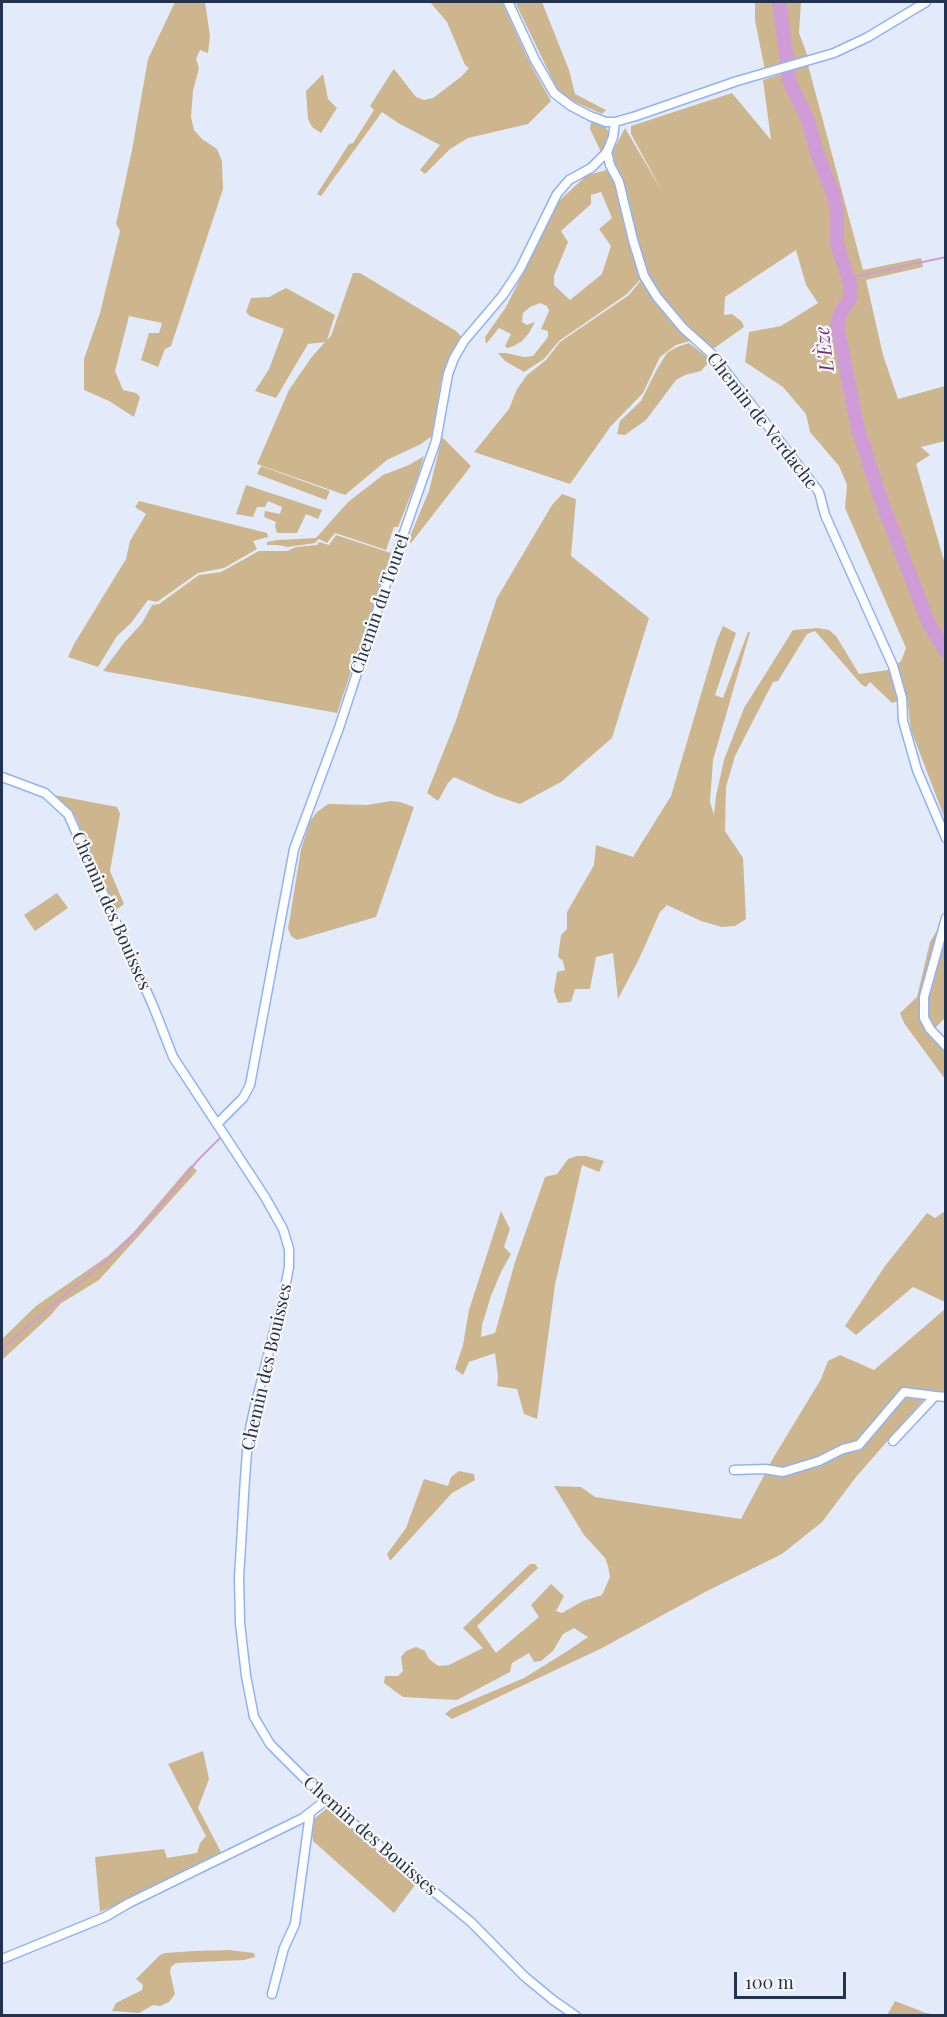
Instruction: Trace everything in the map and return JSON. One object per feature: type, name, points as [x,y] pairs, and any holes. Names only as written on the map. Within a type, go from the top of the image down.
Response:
[{"type":"street","points":[[508,2],[535,60],[554,93],[590,116],[606,122],[615,122],[860,42],[926,2]]},
{"type":"street","points":[[607,152],[613,137],[615,122]]},
{"type":"street","name":"Chemin de Verdache","points":[[607,152],[610,165],[619,182],[644,276],[657,297],[683,328],[713,355],[819,492],[825,515],[893,666],[902,698],[903,721],[917,770],[945,838]]},
{"type":"street","name":"Chemin du Tourel","points":[[218,1123],[243,1098],[250,1085],[294,849],[339,728],[436,441],[446,383],[454,358],[464,341],[503,295],[520,269],[557,194],[569,180],[591,168],[607,152]]},
{"type":"street","name":"Chemin des Bouisses","points":[[2,777],[45,793],[68,814],[173,1056],[271,1208],[283,1228],[289,1249],[289,1267],[284,1293],[248,1438],[239,1578],[244,1655],[251,1707],[259,1729],[276,1751],[326,1800],[471,1922],[524,1976],[576,2016]]},
{"type":"street","points":[[945,918],[924,997],[924,1018],[930,1029],[945,1046]]},
{"type":"street","points":[[734,1470],[758,1469],[783,1472],[819,1461],[843,1449],[859,1445],[904,1392],[945,1397]]},
{"type":"street","points":[[893,1442],[935,1396]]},
{"type":"street","points":[[2,1959],[105,1917],[310,1813],[326,1800]]},
{"type":"street","points":[[272,1994],[284,1947],[295,1924],[310,1813]]},
{"type":"shaded area","points":[[175,2],[205,2],[210,36],[208,53],[200,50],[196,59],[199,68],[193,91],[191,117],[194,130],[202,139],[217,149],[222,161],[223,189],[171,346],[165,349],[158,367],[141,360],[149,333],[159,333],[162,323],[129,316],[115,371],[123,390],[136,393],[140,397],[134,417],[109,401],[84,390],[84,359],[100,313],[120,231],[116,224],[148,59]]},
{"type":"shaded area","points":[[430,2],[502,2],[531,65],[551,101],[528,124],[468,138],[450,149],[425,174],[420,170],[440,145],[382,112],[321,196],[317,194],[374,110],[370,106],[394,69],[416,97],[424,100],[433,98],[469,68],[465,65],[447,22]]},
{"type":"shaded area","points":[[515,2],[542,2],[569,70],[575,94],[606,110],[602,114],[573,101],[558,91]]},
{"type":"shaded area","points":[[755,2],[801,2],[799,33],[808,57],[765,70],[755,21]]},
{"type":"shaded area","points":[[808,65],[863,270],[921,258],[923,267],[866,280],[883,355],[898,399],[945,386],[945,441],[921,447],[930,455],[916,464],[945,564],[945,819],[911,730],[907,698],[892,703],[870,682],[866,687],[861,684],[815,631],[807,634],[778,681],[773,682],[735,756],[726,787],[725,831],[743,858],[746,919],[735,926],[722,927],[701,921],[667,905],[660,912],[618,999],[613,953],[596,957],[590,989],[575,989],[571,1002],[558,1003],[554,991],[557,972],[565,970],[563,961],[558,957],[561,935],[567,929],[567,912],[594,865],[596,845],[633,857],[671,796],[723,626],[736,633],[715,695],[723,698],[748,632],[750,632],[713,760],[710,802],[714,815],[724,760],[744,708],[793,630],[818,628],[829,630],[836,636],[859,674],[888,670],[901,661],[906,648],[845,508],[847,485],[839,466],[810,432],[806,414],[783,387],[745,362],[749,332],[781,326],[818,303],[806,285],[796,250],[725,297],[724,315],[732,314],[742,322],[744,327],[713,349],[694,335],[670,311],[653,286],[648,271],[627,294],[559,341],[544,359],[524,372],[505,361],[498,353],[533,356],[548,337],[548,331],[541,329],[549,311],[547,306],[540,303],[523,313],[522,322],[527,325],[535,322],[522,341],[514,346],[507,348],[505,346],[511,334],[499,328],[486,344],[485,337],[506,307],[558,202],[587,175],[611,169],[610,156],[625,128],[662,191],[631,134],[631,126],[732,93],[771,140],[763,80]],"holes":[[[601,192],[612,218],[599,229],[611,246],[602,274],[570,300],[554,285],[554,276],[568,242],[561,231],[591,204],[591,195]]]},
{"type":"shaded area","points":[[323,74],[328,99],[337,108],[321,133],[312,127],[308,119],[306,91]]},
{"type":"shaded area","points":[[595,122],[605,126],[609,132],[609,139],[601,152],[590,129],[591,123]]},
{"type":"shaded area","points":[[353,273],[360,273],[456,331],[462,337],[447,362],[441,382],[432,436],[421,444],[387,460],[345,495],[257,464],[289,390],[325,342],[308,344],[276,398],[255,391],[269,369],[284,329],[250,316],[246,312],[251,298],[269,297],[286,288],[335,315],[327,340],[331,336]]},
{"type":"shaded area","points":[[642,279],[690,341],[676,345],[660,357],[643,393],[611,426],[570,484],[474,452],[509,409],[517,389],[527,375],[546,360],[560,342],[629,295]]},
{"type":"shaded area","points":[[689,343],[706,356],[709,362],[701,371],[676,380],[646,420],[625,435],[617,434],[620,421],[641,401],[667,353]]},
{"type":"shaded area","points":[[442,437],[471,466],[411,543],[408,541],[429,491]]},
{"type":"shaded area","points":[[424,456],[398,527],[394,527],[386,550],[335,533],[327,543],[319,539],[315,543],[288,547],[267,545],[267,542],[277,540],[316,538],[348,502],[383,475],[409,465]]},
{"type":"shaded area","points":[[261,466],[330,491],[326,500],[257,474]]},
{"type":"shaded area","points":[[246,485],[322,510],[318,519],[306,514],[297,533],[277,533],[276,522],[264,517],[265,511],[280,514],[282,507],[268,501],[265,507],[257,507],[253,517],[236,514]]},
{"type":"shaded area","points":[[562,494],[576,499],[571,556],[649,618],[612,738],[561,782],[520,804],[454,777],[438,801],[427,793],[455,723],[497,598],[552,505]]},
{"type":"shaded area","points":[[139,501],[267,533],[268,537],[253,541],[257,549],[224,568],[198,573],[157,602],[148,600],[131,623],[117,636],[98,667],[68,657],[126,559],[130,541],[146,514],[135,507]]},
{"type":"shaded area","points":[[336,535],[391,553],[337,713],[103,671],[142,623],[152,605],[159,604],[199,575],[221,572],[259,551],[287,551],[296,547],[317,545],[319,542],[329,545]]},
{"type":"shaded area","points":[[49,794],[117,807],[120,814],[110,871],[124,904],[116,910],[74,814]]},
{"type":"shaded area","points":[[391,801],[414,807],[376,917],[297,940],[291,936],[288,928],[301,849],[310,821],[328,804],[367,805]]},
{"type":"shaded area","points":[[57,893],[68,908],[35,931],[24,915]]},
{"type":"shaded area","points":[[945,917],[945,1018],[929,1034],[945,1049],[945,1079],[904,1023],[900,1013],[917,997],[930,942]]},
{"type":"shaded area","points":[[577,1156],[604,1161],[599,1172],[582,1165],[555,1285],[537,1419],[524,1414],[517,1389],[497,1386],[495,1353],[469,1362],[463,1375],[455,1369],[463,1345],[469,1310],[501,1211],[510,1229],[504,1247],[511,1254],[491,1296],[482,1325],[481,1337],[495,1333],[515,1262],[545,1177],[557,1174],[568,1159]]},
{"type":"shaded area","points":[[191,1165],[197,1171],[99,1280],[60,1304],[2,1360],[2,1339],[36,1306],[108,1256],[133,1233]]},
{"type":"shaded area","points":[[945,1211],[945,1302],[913,1287],[856,1335],[845,1326],[885,1266],[927,1213],[935,1218]]},
{"type":"shaded area","points":[[945,1309],[945,1394],[925,1398],[856,1477],[822,1522],[782,1554],[707,1591],[602,1648],[452,1719],[445,1714],[451,1709],[524,1678],[588,1637],[574,1628],[563,1634],[553,1651],[541,1661],[534,1662],[529,1653],[512,1663],[510,1672],[457,1700],[403,1697],[384,1683],[385,1676],[398,1676],[403,1671],[401,1657],[406,1651],[416,1647],[425,1651],[429,1659],[438,1666],[449,1665],[483,1648],[463,1628],[530,1564],[535,1564],[538,1568],[477,1626],[496,1653],[539,1617],[531,1605],[551,1584],[564,1596],[556,1611],[562,1613],[583,1601],[602,1595],[610,1577],[605,1558],[584,1535],[554,1486],[581,1487],[595,1497],[741,1519],[772,1460],[821,1379],[828,1361],[840,1355],[874,1370]]},
{"type":"shaded area","points":[[459,1471],[474,1474],[475,1480],[452,1493],[390,1561],[387,1554],[406,1528],[424,1479],[448,1486],[451,1477]]},
{"type":"shaded area","points":[[203,1751],[209,1779],[198,1808],[221,1852],[100,1912],[95,1857],[164,1849],[167,1858],[197,1853],[200,1843],[206,1836],[168,1764]]},
{"type":"shaded area","points":[[327,1808],[415,1885],[394,1913],[313,1841],[311,1827],[313,1820]]},
{"type":"shaded area","points":[[229,1950],[254,1953],[255,1957],[244,1960],[176,1963],[171,1967],[170,1972],[175,1994],[169,2002],[160,2006],[153,2005],[139,2013],[112,2011],[116,2003],[142,1990],[143,1985],[136,1979],[160,1955]]},
{"type":"shaded area","points":[[895,2001],[926,2013],[937,2015],[887,2015]]},
{"type":"waterway","name":"L'Èze","points":[[779,2],[790,83],[808,120],[816,150],[834,196],[837,214],[837,244],[851,287],[850,299],[841,312],[837,324],[858,429],[881,500],[929,624],[946,652]]},
{"type":"waterway","points":[[849,278],[946,257]]},
{"type":"waterway","points":[[2,1348],[116,1252],[151,1217],[198,1160],[220,1138]]}]
